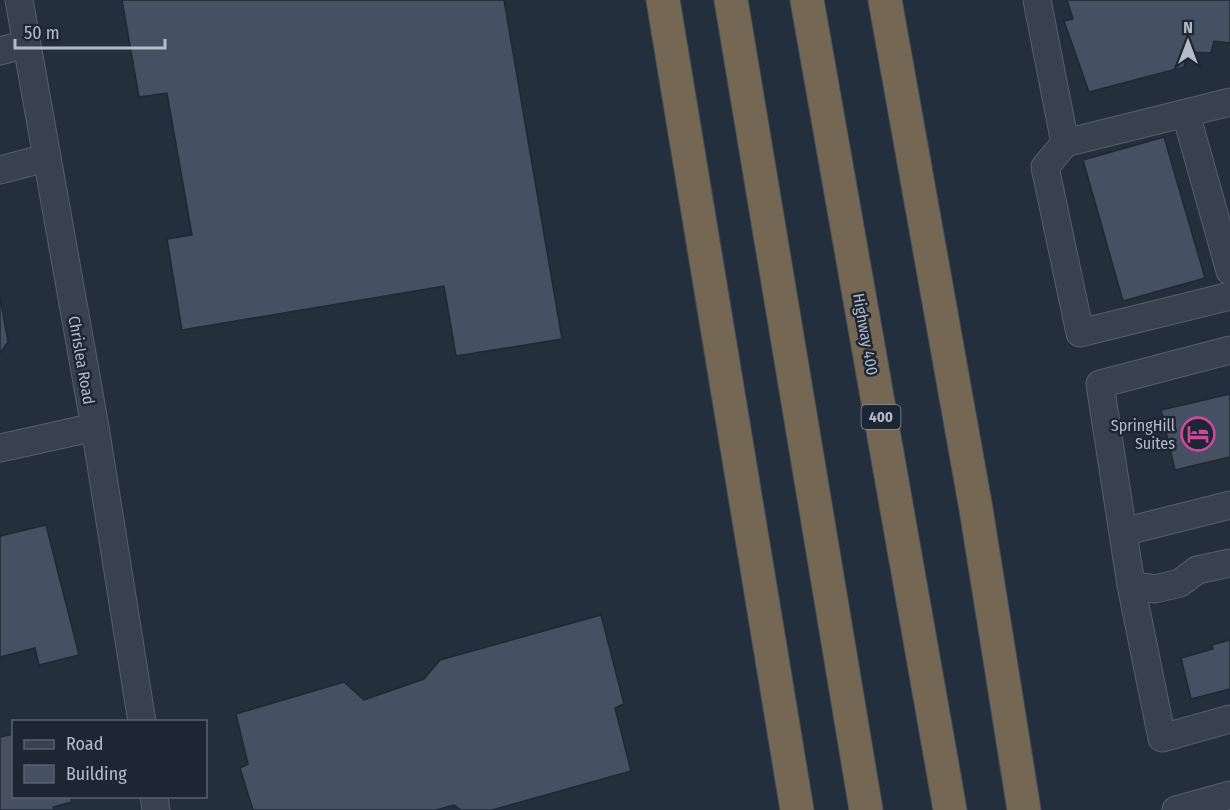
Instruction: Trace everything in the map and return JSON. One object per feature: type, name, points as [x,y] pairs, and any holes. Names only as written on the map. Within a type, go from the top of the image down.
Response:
[{"type":"highway","points":[[663,0],[797,810]]},
{"type":"highway","points":[[731,0],[866,810]]},
{"type":"highway","name":"Highway 400","points":[[807,0],[950,810]]},
{"type":"highway","points":[[885,0],[976,509],[1024,810]]},
{"type":"street","points":[[1037,0],[1065,143]]},
{"type":"street","name":"Chrislea Road","points":[[13,12],[26,44],[94,427],[142,720]]},
{"type":"street","points":[[0,51],[26,44]]},
{"type":"street","points":[[1230,102],[1065,143],[1045,167],[1080,333],[1230,296]]},
{"type":"street","points":[[1186,114],[1230,271]]},
{"type":"street","points":[[0,155],[45,151]]},
{"type":"street","points":[[0,170],[45,151]]},
{"type":"street","points":[[1230,350],[1100,384],[1131,585],[1162,738],[1230,719]]},
{"type":"street","points":[[0,448],[94,427]]},
{"type":"street","points":[[1123,532],[1230,505]]},
{"type":"street","points":[[1131,585],[1155,589],[1180,583],[1197,570],[1230,562]]},
{"type":"street","points":[[1176,810],[1230,795]]},
{"type":"building","points":[[122,0],[504,0],[562,339],[456,356],[444,286],[182,330],[167,239],[192,235],[167,93],[139,97]]},
{"type":"building","points":[[1067,0],[1230,0],[1230,43],[1214,41],[1211,53],[1187,52],[1184,67],[1089,92],[1064,21],[1073,19]]},
{"type":"building","points":[[1164,137],[1205,278],[1123,301],[1083,160]]},
{"type":"building","points":[[0,296],[8,342],[0,353]]},
{"type":"building","name":"SpringHill Suites","points":[[1230,394],[1230,457],[1175,470],[1161,410]]},
{"type":"building","points":[[46,525],[79,655],[39,665],[35,648],[0,657],[0,536]]},
{"type":"building","points":[[601,615],[624,704],[615,708],[631,771],[492,810],[461,810],[454,805],[436,810],[253,810],[240,768],[248,764],[236,714],[344,682],[364,700],[424,679],[440,660]]},
{"type":"building","points":[[1230,640],[1230,689],[1191,699],[1181,658],[1213,649],[1212,645]]},
{"type":"building","points":[[12,734],[12,798],[71,798],[72,802],[53,807],[54,810],[0,810],[0,737]]},
{"type":"place","name":"SpringHill Suites","points":[[1198,434]]}]
